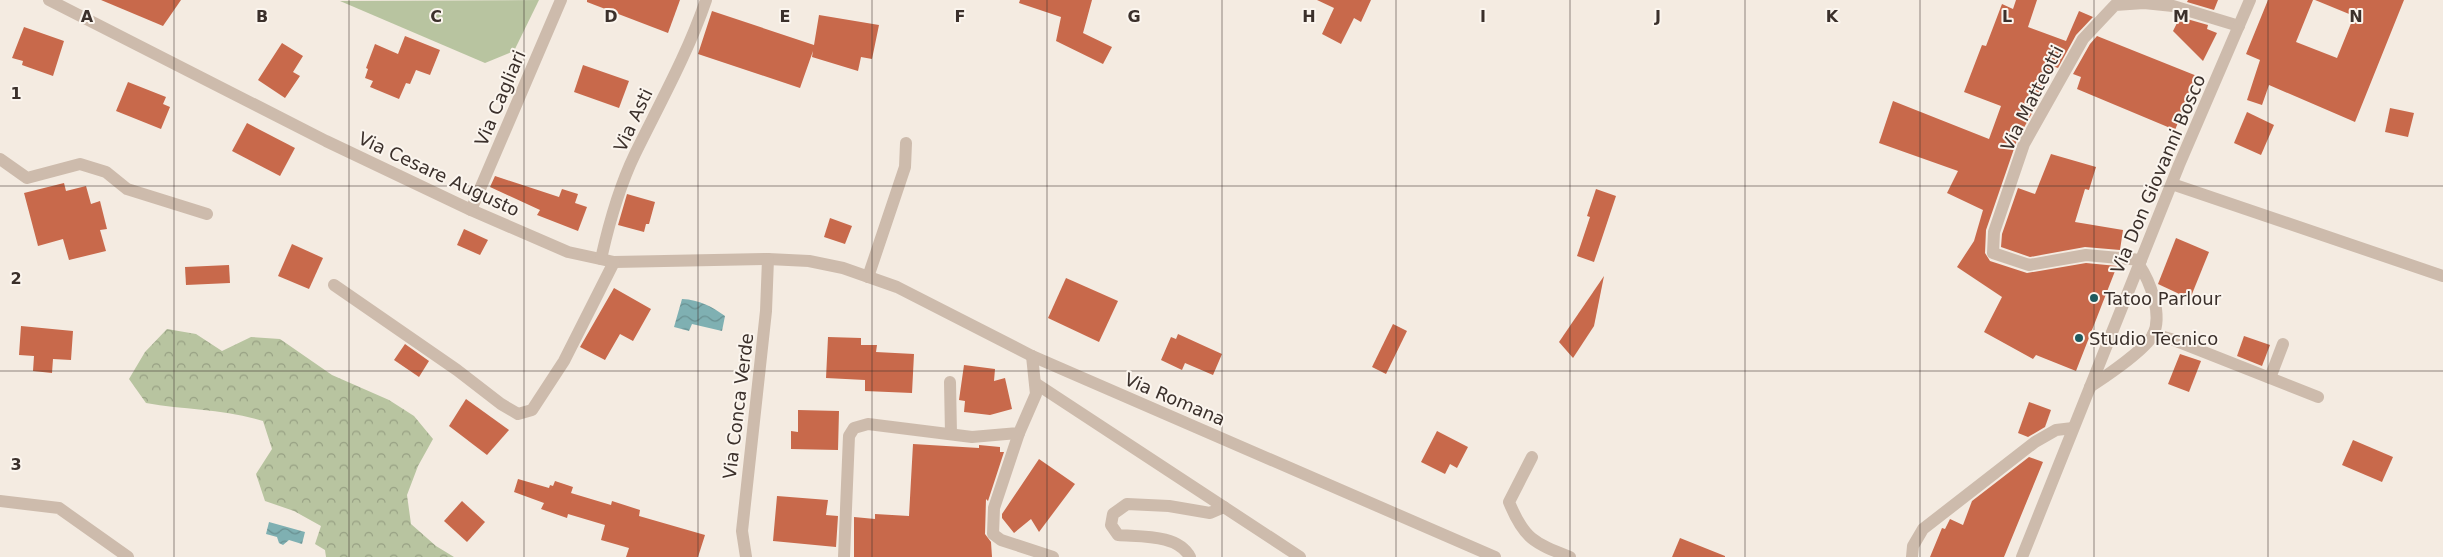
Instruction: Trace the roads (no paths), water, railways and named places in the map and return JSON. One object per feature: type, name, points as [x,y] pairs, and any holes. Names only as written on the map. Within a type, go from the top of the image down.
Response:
[{"type":"street","name":"Via Cesare Augusto","points":[[49,0],[326,141],[470,210],[568,252],[614,262],[768,259],[809,261],[843,268]]},
{"type":"street","name":"Via Cagliari","points":[[470,210],[561,0]]},
{"type":"street","name":"Via Asti","points":[[601,259],[618,197],[635,155],[655,116],[706,0]]},
{"type":"street","name":"Via Don Giovanni Bosco","points":[[2022,557],[2140,262],[2250,0]]},
{"type":"street","name":"Via Matteotti","points":[[2140,262],[2086,255],[2029,265],[1992,253],[1994,232],[2024,144],[2083,39],[2115,5],[2144,3],[2173,6],[2239,26]]},
{"type":"street","points":[[868,277],[905,167],[906,143]]},
{"type":"street","points":[[0,159],[27,178],[80,164],[106,172],[127,189],[207,214]]},
{"type":"street","points":[[2172,184],[2443,276]]},
{"type":"street","name":"Via Conca Verde","points":[[746,557],[742,531],[766,311],[768,259]]},
{"type":"street","points":[[334,285],[457,370],[500,404],[518,414],[532,410],[552,382],[614,262]]},
{"type":"street","points":[[2090,387],[2136,352],[2153,334],[2155,316],[2154,297],[2149,280],[2140,262]]},
{"type":"street","name":"Via Romana","points":[[843,268],[897,288],[1032,356],[1495,557]]},
{"type":"street","points":[[2153,334],[2171,339],[2318,397]]},
{"type":"street","points":[[2270,378],[2283,344]]},
{"type":"street","points":[[1032,356],[1036,394],[1019,433],[994,508],[993,534],[1001,540],[1053,557]]},
{"type":"street","points":[[950,382],[951,434]]},
{"type":"street","points":[[1035,383],[1300,557]]},
{"type":"street","points":[[844,557],[849,436],[854,428],[868,424],[972,437],[1019,433]]},
{"type":"street","points":[[1912,557],[1913,546],[1923,529],[2035,442],[2056,430],[2073,428]]},
{"type":"street","points":[[1532,457],[1509,502],[1518,526],[1540,545],[1570,557]]},
{"type":"street","points":[[0,501],[59,508],[128,557]]},
{"type":"street","points":[[1190,557],[1186,548],[1171,541],[1118,535],[1111,524],[1113,514],[1127,504],[1169,506],[1210,513],[1224,507]]},
{"type":"water","points":[[682,299],[705,304],[725,316],[722,331],[692,324],[689,331],[674,327]]},
{"type":"water","points":[[269,522],[305,532],[302,544],[289,540],[283,545],[279,543],[277,537],[266,534]]},
{"type":"place","name":"Tatoo Parlour","points":[[2094,298]]},
{"type":"place","name":"Studio Tecnico","points":[[2079,338]]}]
